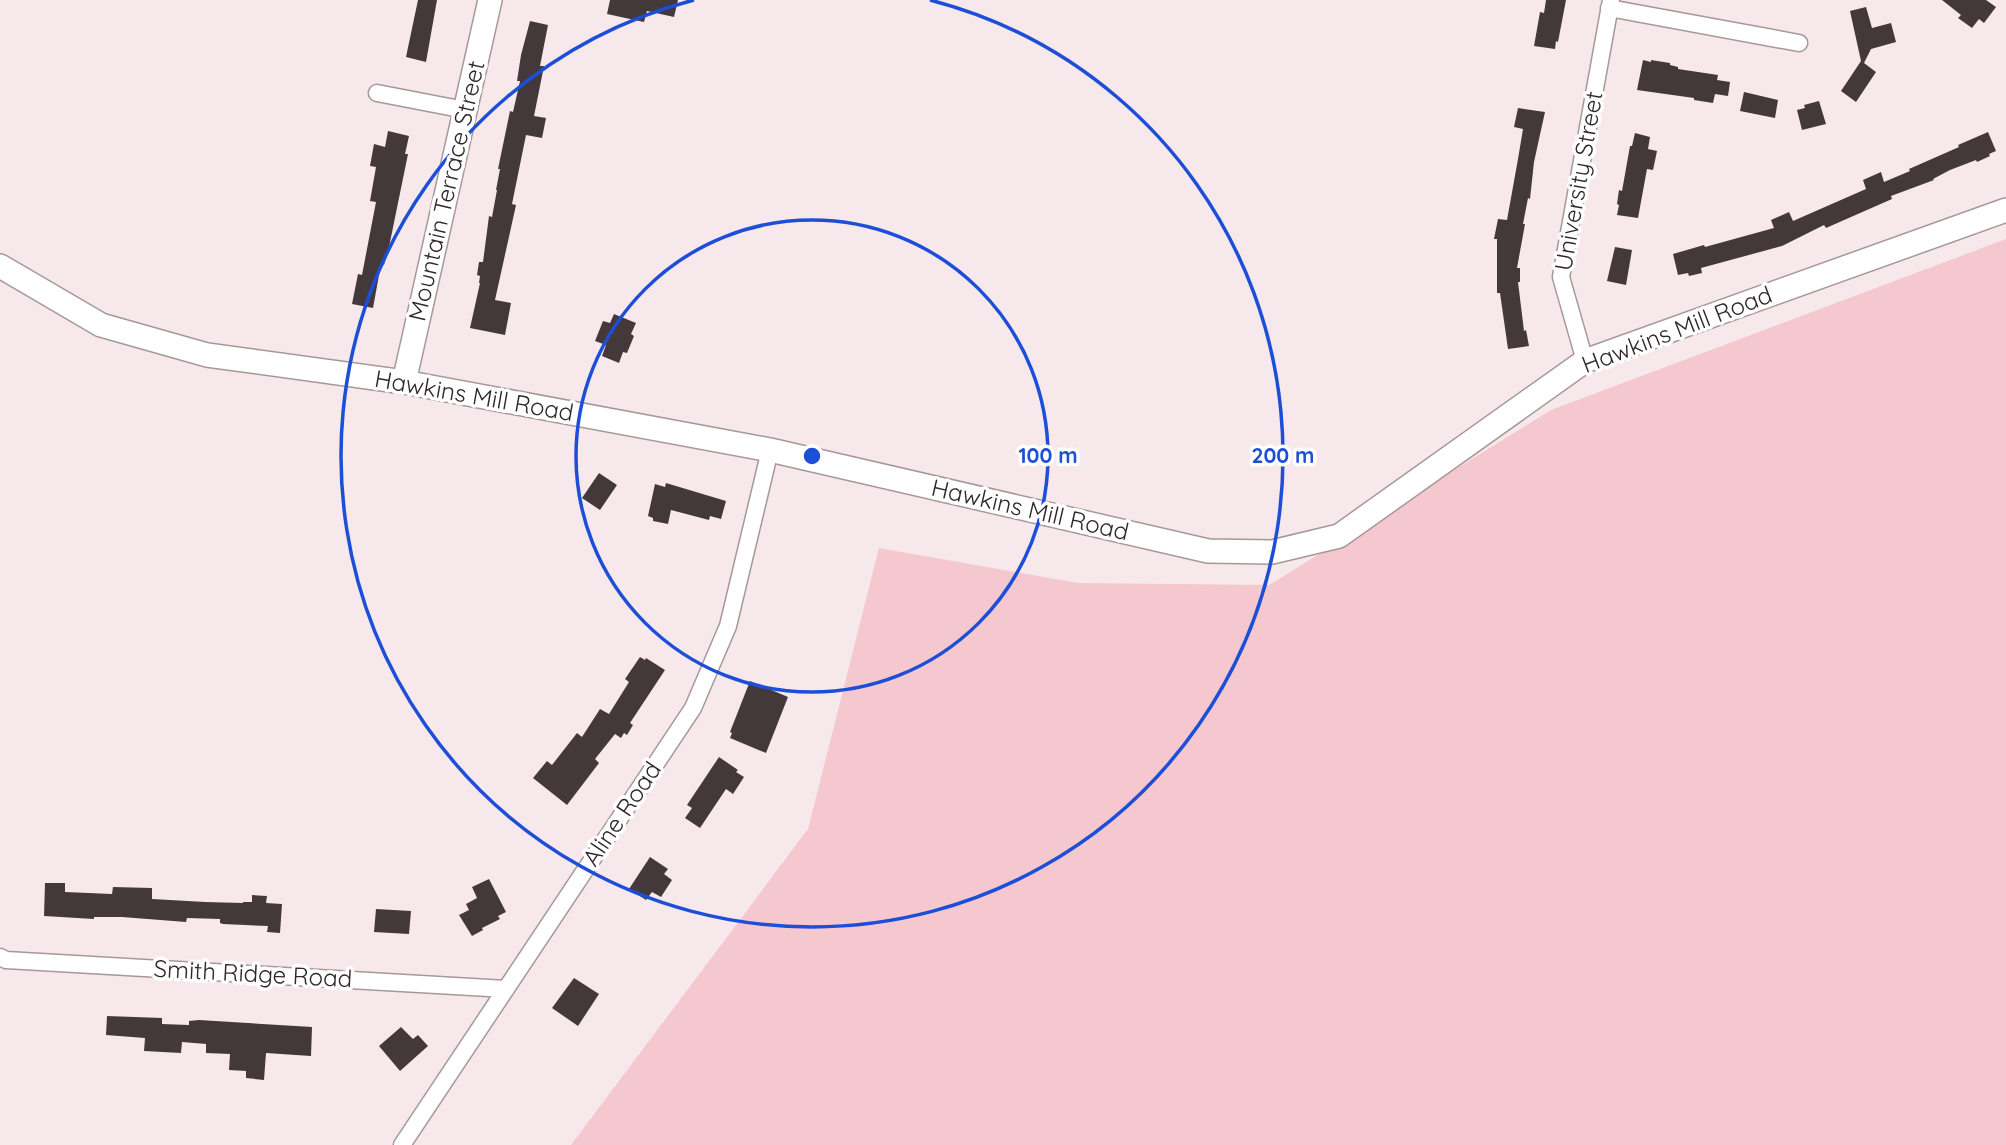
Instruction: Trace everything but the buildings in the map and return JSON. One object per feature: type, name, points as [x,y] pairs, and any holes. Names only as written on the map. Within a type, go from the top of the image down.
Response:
[{"type":"street","name":"Mountain Terrace Street","points":[[404,382],[490,0]]},
{"type":"street","points":[[1610,4],[1799,43]]},
{"type":"street","name":"University Street","points":[[1585,361],[1561,277],[1610,4]]},
{"type":"street","points":[[377,93],[466,110]]},
{"type":"street","name":"Hawkins Mill Road","points":[[0,266],[101,325],[207,355],[404,382],[770,450],[1208,551],[1272,552],[1339,536],[1585,361],[2006,210]]},
{"type":"street","name":"Aline Road","points":[[402,1145],[693,708],[727,625],[770,450]]},
{"type":"street","name":"Smith Ridge Road","points":[[2,964],[506,989]]},
{"type":"shaded area","points":[[2006,239],[2006,1145],[571,1145],[808,829],[879,548],[1078,583],[1269,585],[1551,410]]}]
